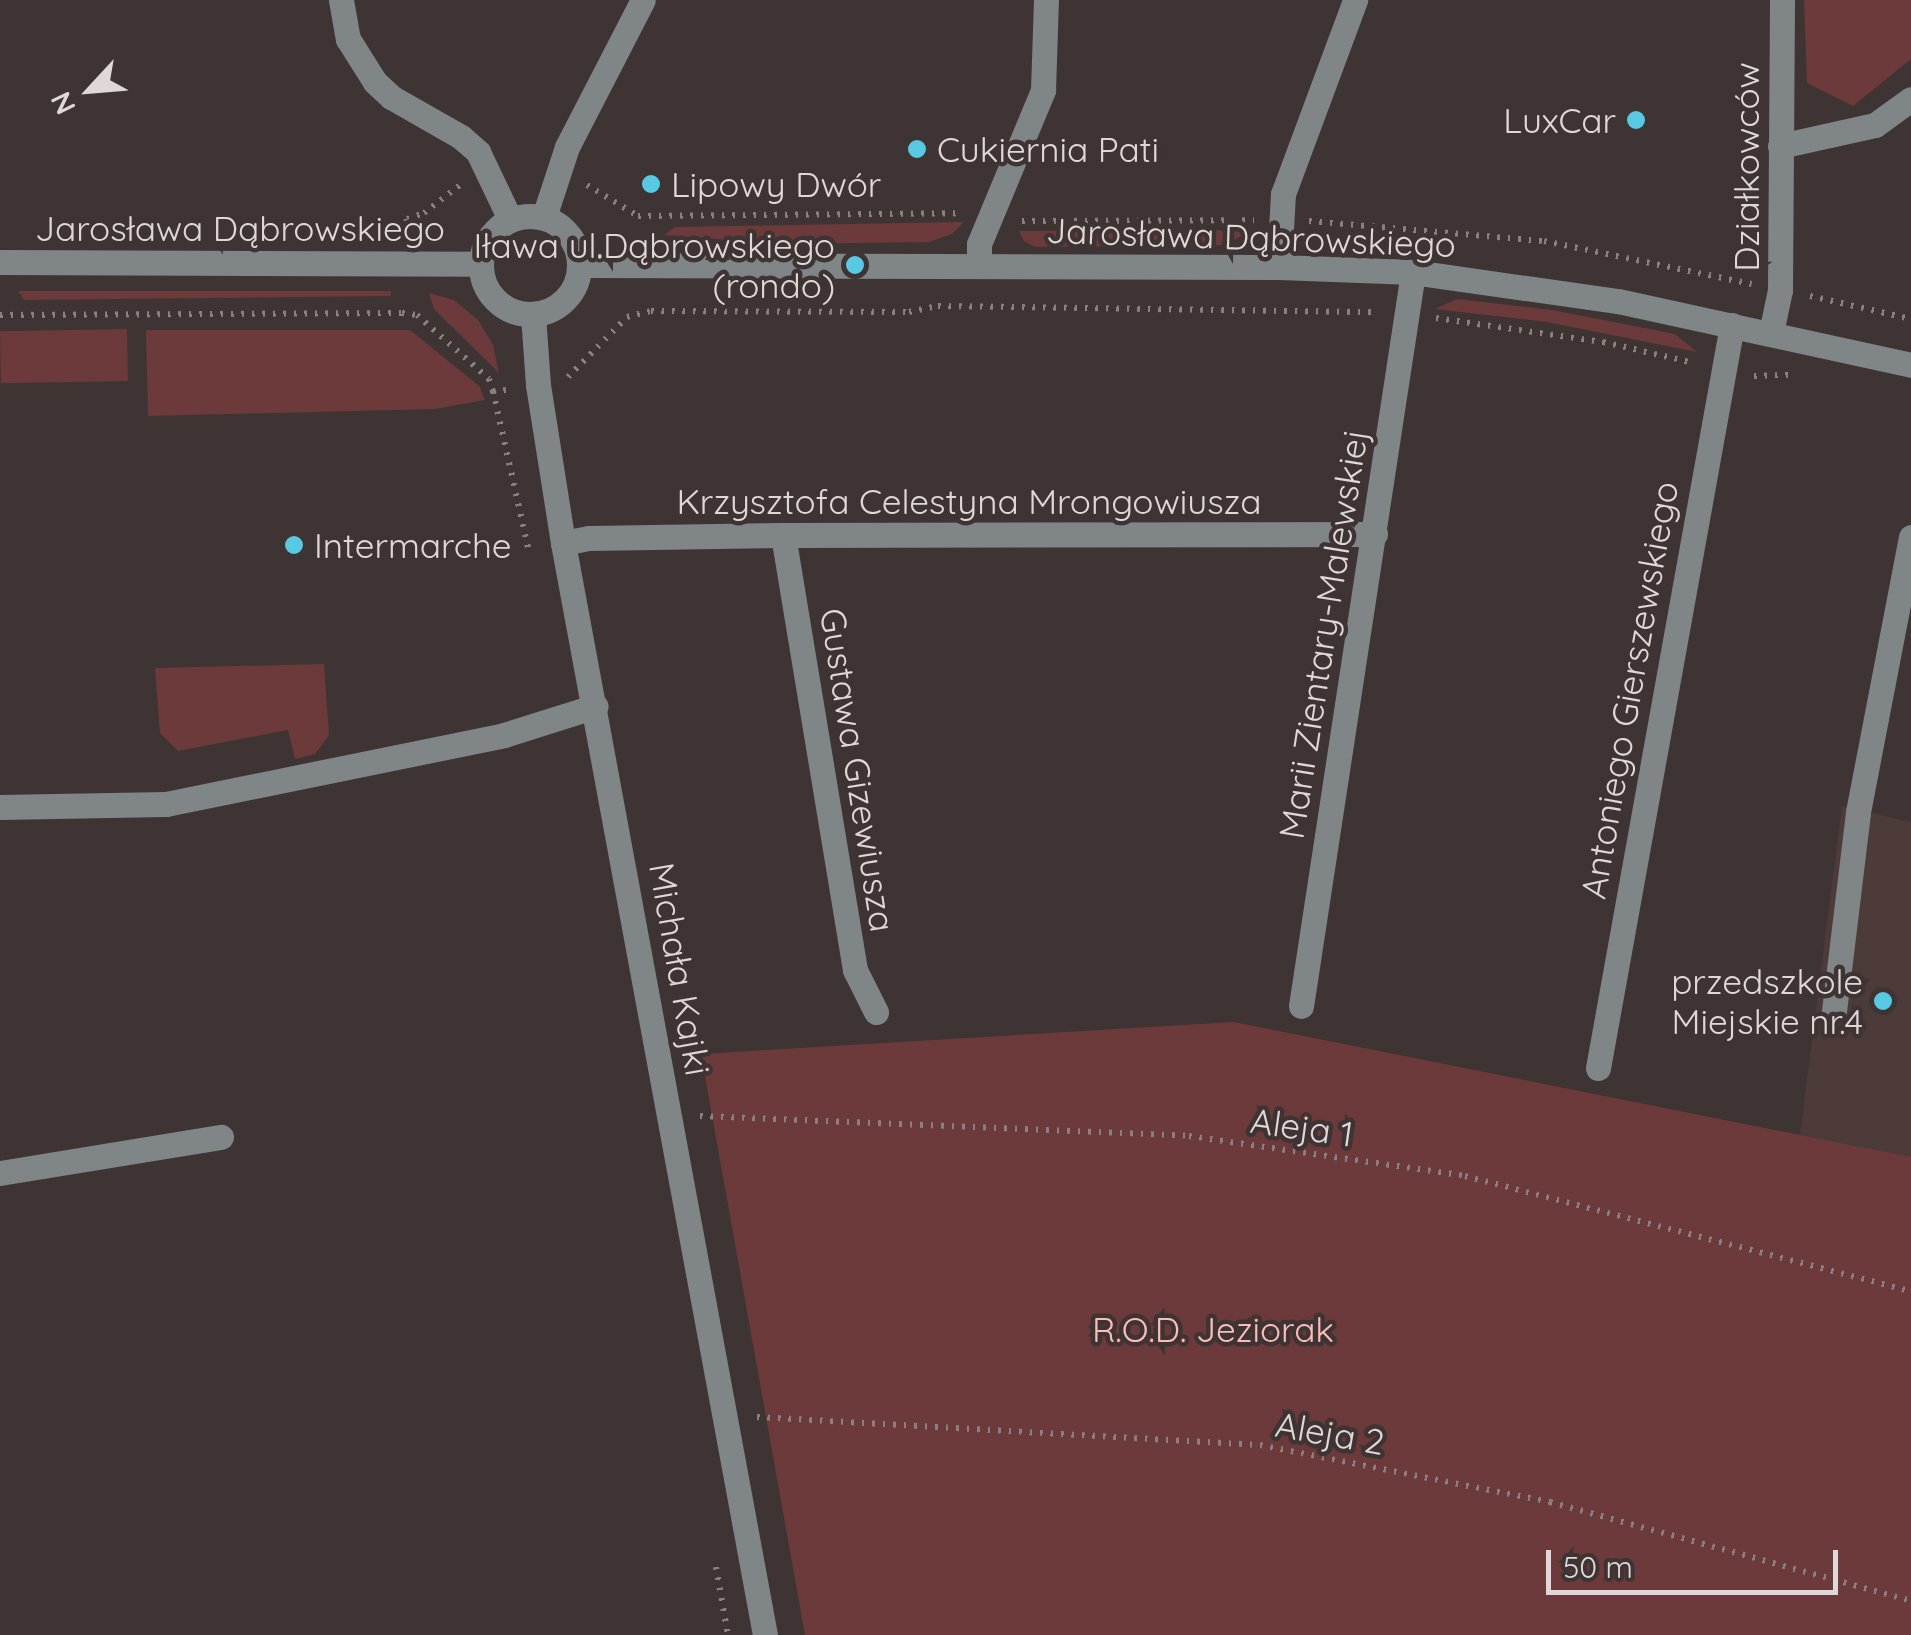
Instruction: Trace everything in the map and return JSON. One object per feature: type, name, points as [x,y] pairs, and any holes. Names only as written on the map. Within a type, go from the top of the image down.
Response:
[{"type":"street","points":[[341,0],[348,39],[375,82],[391,97],[461,137],[478,152],[510,220]]},
{"type":"street","points":[[544,217],[567,148],[643,0]]},
{"type":"street","points":[[978,265],[978,244],[1043,90],[1046,0]]},
{"type":"street","points":[[1280,266],[1282,194],[1355,0]]},
{"type":"street","name":"Działkowców","points":[[1771,333],[1780,290],[1782,0]]},
{"type":"street","points":[[1780,146],[1875,125],[1911,100]]},
{"type":"street","points":[[544,217],[570,235],[580,265],[576,284],[566,300],[551,310],[533,315],[512,311],[496,300],[484,284],[480,264],[484,246],[494,230],[510,220],[544,217]]},
{"type":"street","name":"Jarosława Dąbrowskiego","points":[[0,262],[480,264]]},
{"type":"street","name":"Jarosława Dąbrowskiego","points":[[580,265],[1280,266],[1413,272],[1556,290],[1911,365]]},
{"type":"street","name":"Marii Zientary-Malewskiej","points":[[1301,1006],[1413,272]]},
{"type":"street","name":"Michała Kajki","points":[[533,315],[538,386],[563,543],[765,1635]]},
{"type":"street","name":"Antoniego Gierszewskiego","points":[[1598,1068],[1732,325]]},
{"type":"street","name":"Krzysztofa Celestyna Mrongowiusza","points":[[563,543],[589,538],[783,535],[1375,534]]},
{"type":"street","name":"Gustawa Gizewiusza","points":[[783,535],[855,970],[876,1012]]},
{"type":"street","points":[[1834,1011],[1858,812],[1911,537]]},
{"type":"street","points":[[0,806],[166,804],[504,735],[596,706]]},
{"type":"street","points":[[0,1172],[220,1136]]},
{"type":"path","points":[[574,176],[638,216],[970,213]]},
{"type":"path","points":[[406,232],[406,219],[424,213],[474,177]]},
{"type":"path","points":[[1016,222],[1265,220]]},
{"type":"path","points":[[1297,220],[1544,241],[1758,285]]},
{"type":"path","points":[[1804,295],[1911,319]]},
{"type":"path","points":[[563,382],[627,318],[651,311],[909,312],[958,306],[1384,313]]},
{"type":"path","points":[[0,315],[417,315],[489,379],[492,391],[506,390]]},
{"type":"path","points":[[1430,318],[1603,342],[1701,365]]},
{"type":"path","points":[[1738,373],[1803,377]]},
{"type":"path","name":"Aleja 1","points":[[672,1119],[712,1115],[1189,1136],[1466,1176],[1911,1291]]},
{"type":"path","name":"Aleja 2","points":[[724,1419],[766,1417],[1260,1444],[1550,1502],[1911,1601]]},
{"type":"shaded area","points":[[1842,806],[1911,822],[1911,1157],[1800,1135]]},
{"type":"green space","points":[[1804,0],[1911,0],[1911,59],[1853,106],[1807,83]]},
{"type":"green space","points":[[964,222],[952,234],[929,242],[782,244],[664,235],[675,227]]},
{"type":"green space","points":[[1255,230],[1222,245],[1035,247],[1024,241],[1019,231]]},
{"type":"green space","points":[[18,291],[391,291],[391,296],[24,300]]},
{"type":"green space","points":[[429,293],[454,300],[478,320],[493,345],[499,373],[434,309]]},
{"type":"green space","points":[[1457,299],[1552,310],[1675,334],[1697,352],[1547,322],[1435,309]]},
{"type":"green space","points":[[127,329],[128,381],[1,383],[0,331]]},
{"type":"green space","points":[[146,330],[410,330],[479,386],[485,400],[435,409],[148,416]]},
{"type":"green space","points":[[324,664],[329,735],[315,754],[295,759],[288,730],[178,751],[160,733],[155,668]]},
{"type":"green space","name":"R.O.D. Jeziorak","points":[[1233,1022],[1911,1157],[1911,1635],[805,1635],[701,1054]]},
{"type":"place","name":"LuxCar","points":[[1636,120]]},
{"type":"place","name":"Cukiernia Pati","points":[[917,149]]},
{"type":"place","name":"Lipowy Dwór","points":[[651,184]]},
{"type":"place","name":"Iława ul.Dąbrowskiego (rondo)","points":[[855,265]]},
{"type":"place","name":"Intermarche","points":[[294,545]]},
{"type":"place","name":"przedszkole Miejskie nr.4","points":[[1883,1001]]}]
